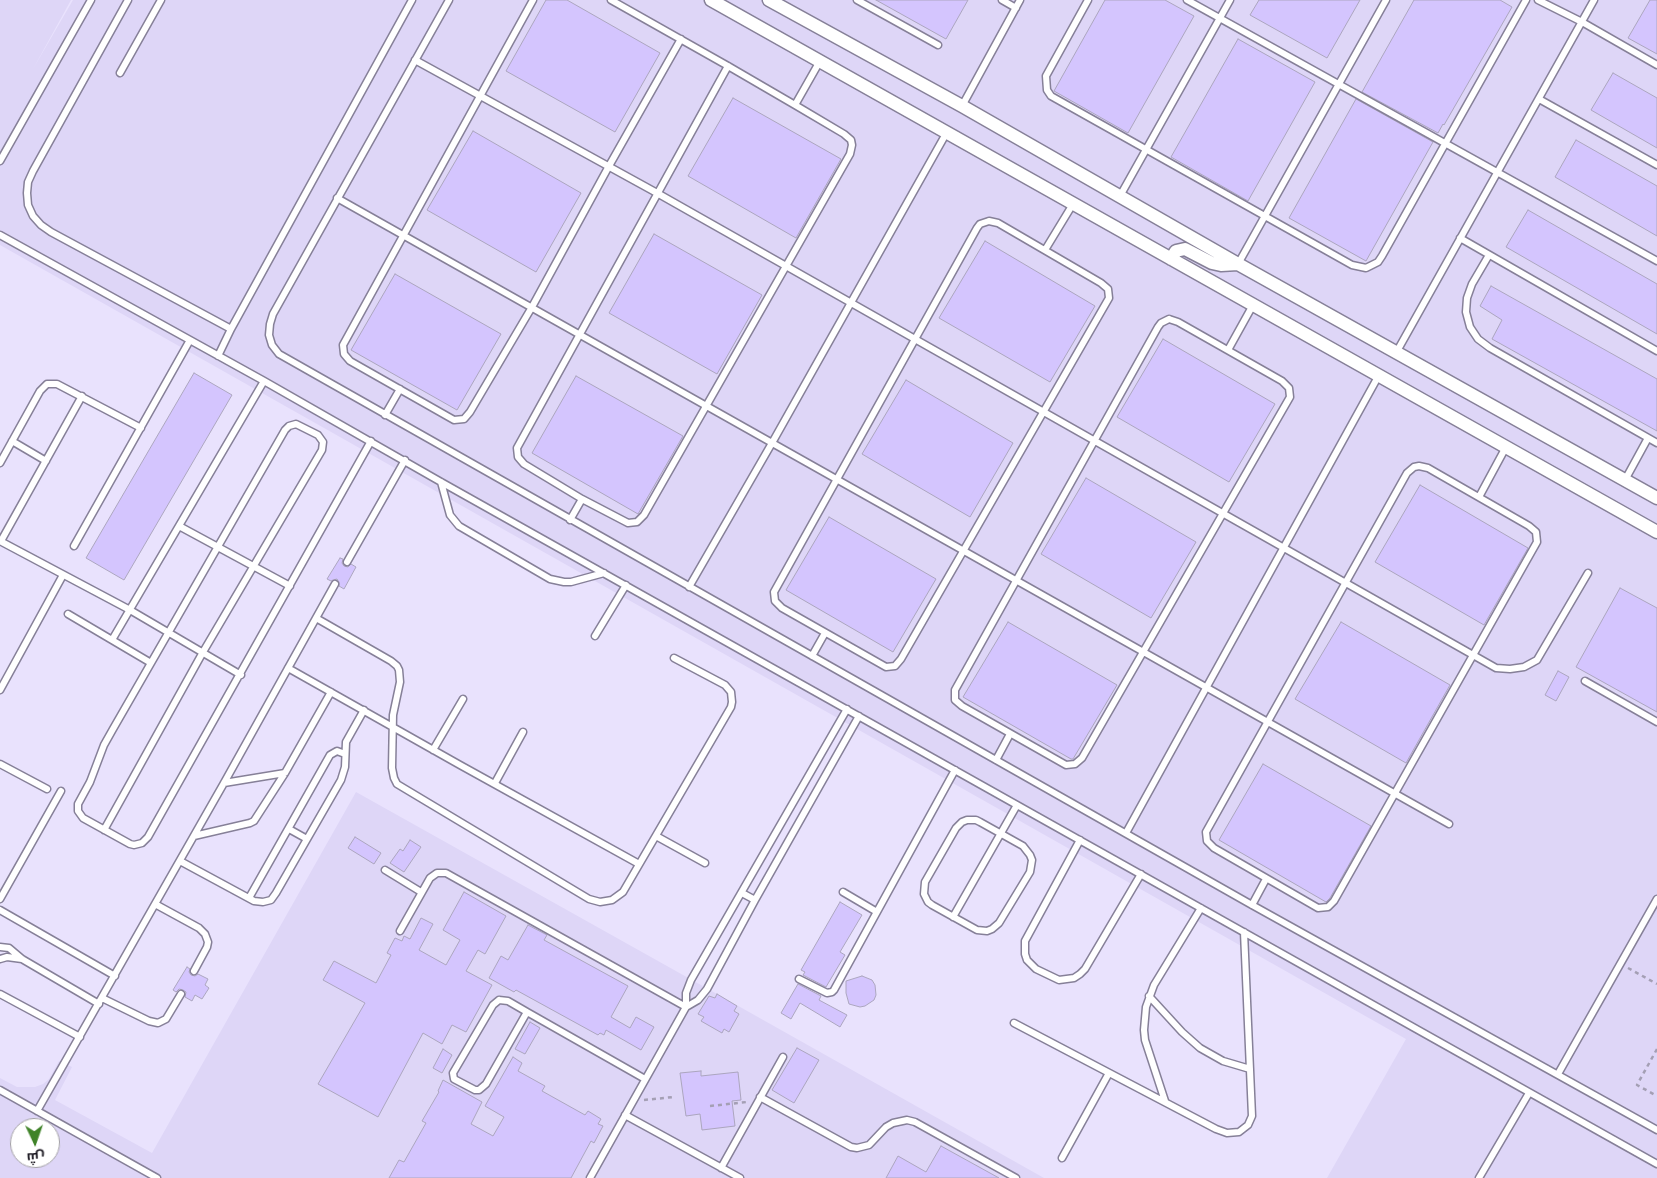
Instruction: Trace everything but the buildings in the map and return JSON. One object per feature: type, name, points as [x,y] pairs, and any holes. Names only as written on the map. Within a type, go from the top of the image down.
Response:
[{"type":"street","points":[[711,0],[1657,532]]},
{"type":"street","points":[[769,0],[962,106],[1238,264],[1657,498]]},
{"type":"street","points":[[1171,259],[1176,251],[1185,249],[1221,266],[1238,264]]},
{"type":"lane","points":[[0,161],[91,0]]},
{"type":"lane","points":[[128,0],[32,170],[28,182],[28,205],[33,216],[51,232],[231,329]]},
{"type":"lane","points":[[120,74],[161,0]]},
{"type":"lane","points":[[218,356],[231,329],[412,0]]},
{"type":"lane","points":[[449,0],[274,314],[270,324],[269,335],[272,345],[279,354],[1252,905],[1657,1130]]},
{"type":"lane","points":[[534,0],[345,341],[343,350],[350,361],[450,418],[464,419],[470,412],[532,307],[681,40]]},
{"type":"lane","points":[[858,0],[938,45]]},
{"type":"lane","points":[[1002,0],[1016,8]]},
{"type":"lane","points":[[962,106],[1020,0]]},
{"type":"lane","points":[[1088,0],[1046,76],[1047,90],[1051,96],[1352,265],[1366,268],[1378,262],[1382,256],[1526,0]]},
{"type":"lane","points":[[1187,0],[1657,261]]},
{"type":"lane","points":[[1120,196],[1230,0]]},
{"type":"lane","points":[[1238,264],[1386,0]]},
{"type":"lane","points":[[1538,0],[1582,22],[1657,65]]},
{"type":"lane","points":[[1396,353],[1594,0]]},
{"type":"lane","points":[[614,1],[728,66],[848,136],[852,145],[852,149],[786,266],[641,519],[637,522],[628,523],[582,499],[524,464],[516,453],[518,444],[728,66]]},
{"type":"lane","points":[[415,60],[851,302],[1496,668],[1510,669],[1524,666],[1537,660],[1588,573]]},
{"type":"lane","points":[[795,105],[820,61]]},
{"type":"lane","points":[[1539,98],[1657,165]]},
{"type":"lane","points":[[689,587],[947,132]]},
{"type":"lane","points":[[337,198],[1449,824]]},
{"type":"lane","points":[[1045,250],[1073,204]]},
{"type":"lane","points":[[989,221],[1045,250],[1105,285],[1108,289],[1110,298],[901,659],[895,666],[890,667],[881,665],[778,605],[775,601],[774,592],[916,339],[980,224],[989,221]]},
{"type":"lane","points":[[0,235],[264,380],[440,482],[1657,1164]]},
{"type":"lane","points":[[1460,238],[1657,351]]},
{"type":"lane","points":[[1489,255],[1472,284],[1467,298],[1466,312],[1470,327],[1478,339],[1490,348],[1657,443]]},
{"type":"lane","points":[[1228,350],[1254,305]]},
{"type":"lane","points":[[1174,320],[1286,384],[1289,388],[1290,397],[1082,758],[1075,764],[1066,765],[958,704],[955,700],[954,690],[1094,440],[1161,323],[1165,321],[1174,320]]},
{"type":"lane","points":[[74,546],[190,340]]},
{"type":"lane","points":[[1126,833],[1379,376]]},
{"type":"lane","points":[[112,640],[264,380]]},
{"type":"lane","points":[[0,462],[40,391],[47,384],[57,384],[141,428]]},
{"type":"lane","points":[[385,415],[400,390]]},
{"type":"lane","points":[[82,396],[0,541],[168,631],[241,675]]},
{"type":"lane","points":[[104,830],[203,652],[323,446],[322,438],[300,424],[293,424],[285,430],[104,745],[90,782],[78,804],[80,815],[104,830],[130,844],[138,845],[146,840],[241,675],[371,441]]},
{"type":"lane","points":[[1625,480],[1648,438]]},
{"type":"lane","points":[[12,441],[46,461]]},
{"type":"lane","points":[[1478,497],[1506,447]]},
{"type":"lane","points":[[347,562],[404,460]]},
{"type":"lane","points":[[1419,466],[1424,466],[1533,529],[1538,537],[1537,542],[1474,655],[1334,901],[1328,907],[1318,908],[1214,848],[1206,837],[1208,828],[1346,583],[1410,469],[1419,466]]},
{"type":"lane","points":[[440,482],[450,514],[459,526],[550,579],[571,582],[604,573]]},
{"type":"lane","points":[[570,520],[582,499]]},
{"type":"lane","points":[[179,526],[290,586]]},
{"type":"lane","points":[[0,690],[63,575]]},
{"type":"lane","points":[[38,1111],[335,584]]},
{"type":"lane","points":[[596,636],[626,585]]},
{"type":"lane","points":[[68,614],[151,663]]},
{"type":"lane","points":[[316,618],[397,666],[401,676],[392,728],[392,773],[397,784],[589,899],[600,902],[606,902],[618,897],[622,892],[731,708],[731,692],[725,685],[674,658]]},
{"type":"lane","points":[[812,656],[825,633]]},
{"type":"lane","points":[[288,668],[364,710],[392,728],[495,783],[639,864]]},
{"type":"lane","points":[[1585,681],[1657,722]]},
{"type":"lane","points":[[194,836],[254,821],[285,773],[331,692]]},
{"type":"lane","points":[[433,750],[463,699]]},
{"type":"lane","points":[[686,1007],[685,1000],[688,986],[846,709]]},
{"type":"lane","points":[[180,861],[254,901],[267,902],[274,897],[341,780],[345,768],[348,738],[364,710]]},
{"type":"lane","points":[[590,1178],[686,1007],[698,1000],[707,988],[859,716]]},
{"type":"lane","points":[[495,783],[523,732]]},
{"type":"lane","points":[[996,760],[1010,734]]},
{"type":"lane","points":[[249,898],[330,755],[337,751],[345,754]]},
{"type":"lane","points":[[0,764],[46,789]]},
{"type":"lane","points":[[799,979],[827,993],[832,992],[955,770]]},
{"type":"lane","points":[[224,783],[285,773]]},
{"type":"lane","points":[[0,898],[62,791]]},
{"type":"lane","points":[[953,917],[1017,805]]},
{"type":"lane","points":[[976,820],[1001,834],[1027,850],[1032,860],[1030,872],[999,923],[987,931],[977,930],[928,902],[924,894],[925,882],[956,828],[962,822],[976,820]]},
{"type":"lane","points":[[289,829],[307,839]]},
{"type":"lane","points":[[656,836],[705,863]]},
{"type":"lane","points":[[1080,840],[1024,941],[1027,960],[1036,970],[1059,980],[1074,978],[1080,974],[1085,969],[1141,874]]},
{"type":"lane","points":[[385,870],[422,892]]},
{"type":"lane","points":[[400,932],[427,881],[434,875],[442,872],[451,874],[686,1007]]},
{"type":"lane","points":[[1252,905],[1266,879]]},
{"type":"lane","points":[[742,892],[755,900]]},
{"type":"lane","points":[[843,892],[877,912]]},
{"type":"lane","points":[[1558,1074],[1657,899]]},
{"type":"lane","points":[[155,904],[199,928],[205,934],[208,942],[207,947],[194,971]]},
{"type":"lane","points":[[1165,1101],[1145,1040],[1144,1019],[1149,996],[1154,985],[1201,908]]},
{"type":"lane","points":[[0,910],[115,976]]},
{"type":"lane","points":[[1014,1023],[1222,1131],[1233,1134],[1239,1132],[1248,1125],[1252,1116],[1244,932]]},
{"type":"lane","points":[[0,948],[9,948],[22,959],[100,1001],[149,1022],[158,1023],[166,1019],[181,994]]},
{"type":"lane","points":[[0,959],[7,957],[22,959]]},
{"type":"lane","points":[[0,994],[80,1037]]},
{"type":"lane","points":[[1149,996],[1182,1032],[1200,1048],[1223,1061],[1250,1069]]},
{"type":"lane","points":[[527,1012],[483,1088],[475,1090],[454,1079],[452,1073],[495,1002],[499,1000],[504,1000],[527,1012],[645,1078]]},
{"type":"lane","points":[[721,1168],[783,1057]]},
{"type":"lane","points":[[1062,1158],[1109,1073]]},
{"type":"lane","points":[[0,1090],[157,1178]]},
{"type":"lane","points":[[1478,1178],[1529,1093]]},
{"type":"lane","points":[[759,1099],[851,1147],[857,1148],[869,1145],[886,1127],[893,1123],[907,1120],[915,1122],[1016,1178]]},
{"type":"lane","points":[[625,1115],[740,1178]]},
{"type":"path","points":[[1620,964],[1657,984]]},
{"type":"path","points":[[1657,1049],[1636,1085],[1657,1096]]},
{"type":"path","points":[[632,1102],[674,1097]]},
{"type":"path","points":[[710,1106],[759,1099]]},
{"type":"shaded area","points":[[0,0],[71,0],[33,69],[73,0],[1657,0],[1657,1178],[1327,1178],[1406,1039],[0,245]]},
{"type":"shaded area","points":[[356,792],[1044,1178],[0,1178],[0,1078],[17,1087],[35,1087],[49,1079],[59,1061],[72,1067],[55,1100],[152,1153]]}]
